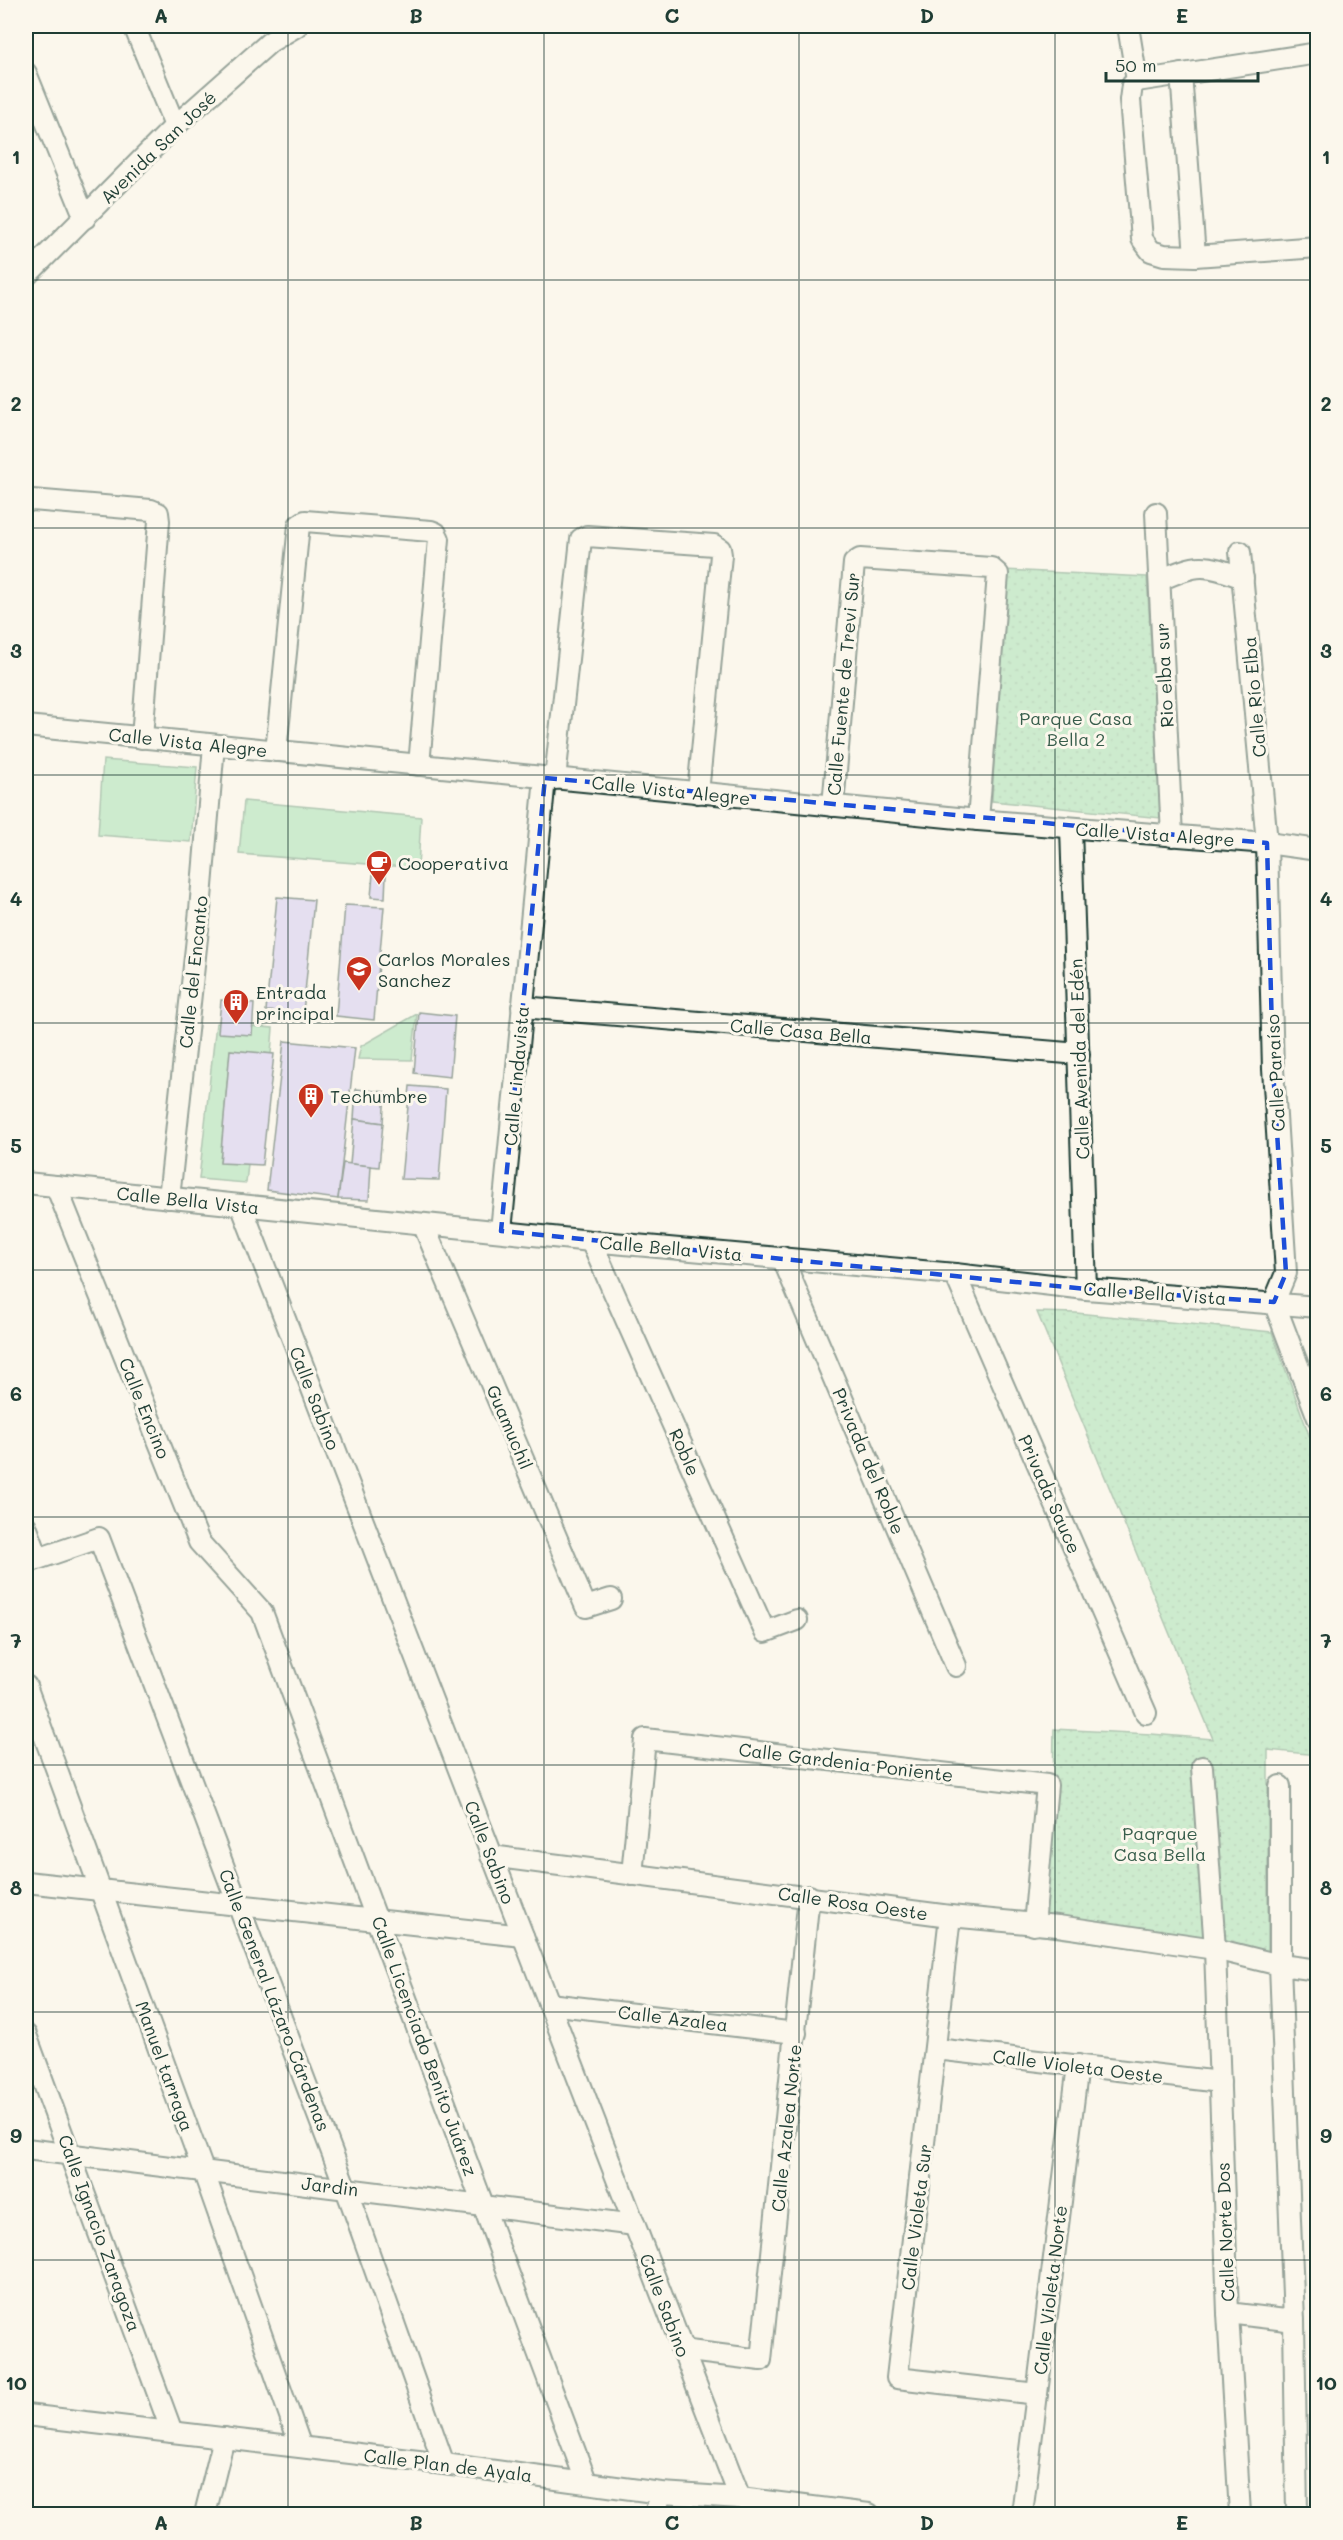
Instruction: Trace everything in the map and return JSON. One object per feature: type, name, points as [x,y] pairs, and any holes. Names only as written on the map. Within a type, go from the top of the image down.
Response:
[{"type":"street","points":[[134,26],[175,126]]},
{"type":"street","name":"Avenida San José","points":[[26,276],[267,34],[297,26]]},
{"type":"street","points":[[1128,26],[1137,81]]},
{"type":"street","points":[[1317,53],[1137,81],[1132,85],[1130,100],[1142,239],[1151,251],[1164,255],[1195,256],[1317,247]]},
{"type":"street","points":[[26,73],[85,218]]},
{"type":"street","points":[[1181,74],[1195,256]]},
{"type":"street","points":[[26,502],[32,500],[151,510],[158,513],[142,738]]},
{"type":"street","name":"Rio elba sur","points":[[1156,513],[1172,836]]},
{"type":"street","points":[[276,751],[299,525],[305,521],[436,533],[439,539],[419,765]]},
{"type":"street","name":"Calle Lindavista","points":[[501,1231],[522,1007],[550,778],[581,539],[587,536],[714,545],[720,549],[698,793]]},
{"type":"street","name":"Calle Río Elba","points":[[1240,552],[1268,843]]},
{"type":"street","name":"Calle Fuente de Trevi Sur","points":[[833,806],[854,563],[860,559],[991,568],[998,574],[978,820]]},
{"type":"street","points":[[1160,580],[1198,566],[1214,567],[1243,578]]},
{"type":"street","name":"Calle Vista Alegre","points":[[26,726],[978,820],[1268,843],[1317,850]]},
{"type":"street","name":"Calle del Encanto","points":[[169,1198],[200,910],[214,745]]},
{"type":"street","name":"Calle Avenida del Edén","points":[[1071,828],[1086,1289]]},
{"type":"street","name":"Calle Paraíso","points":[[1268,843],[1273,1069],[1286,1273],[1274,1302]]},
{"type":"street","name":"Calle Casa Bella","points":[[522,1007],[1079,1054]]},
{"type":"street","name":"Calle Bella Vista","points":[[26,1183],[591,1241],[955,1274],[1086,1289],[1317,1306]]},
{"type":"street","name":"Calle Encino","points":[[56,1186],[199,1542],[262,1612]]},
{"type":"street","name":"Calle Sabino","points":[[241,1205],[740,2498]]},
{"type":"street","name":"Guamuchil","points":[[423,1224],[586,1607],[611,1599]]},
{"type":"street","name":"Roble","points":[[591,1241],[765,1632],[797,1620]]},
{"type":"street","name":"Privada del Roble","points":[[782,1257],[956,1666]]},
{"type":"street","name":"Privada Sauce","points":[[955,1274],[1146,1713]]},
{"type":"street","points":[[1274,1302],[1317,1419]]},
{"type":"street","points":[[26,1526],[32,1561]]},
{"type":"street","name":"Calle General Lázaro Cárdenas","points":[[32,1561],[99,1538],[240,1906],[444,2464]]},
{"type":"street","name":"Calle Licenciado Benito Juárez","points":[[262,1612],[586,2481]]},
{"type":"street","name":"Manuel tarraga","points":[[26,1686],[203,2170],[301,2447]]},
{"type":"street","name":"Calle Gardenia Poniente","points":[[632,1875],[645,1739],[1047,1785],[1034,1925]]},
{"type":"street","name":"Calle Norte Dos","points":[[1203,1767],[1215,1949],[1228,2313],[1240,2514]]},
{"type":"street","points":[[1280,1786],[1280,1965],[1294,2321],[1297,2514]]},
{"type":"street","name":"Calle Rosa Oeste","points":[[491,1856],[950,1916],[1058,1926],[1215,1949],[1280,1965]]},
{"type":"street","points":[[26,1882],[100,1892],[523,1936]]},
{"type":"street","name":"Calle Azalea Norte","points":[[681,2350],[762,2360],[809,1896]]},
{"type":"street","name":"Calle Violeta Sur","points":[[950,1916],[897,2378],[1037,2394]]},
{"type":"street","points":[[1280,1965],[1317,1970]]},
{"type":"street","name":"Calle Azalea","points":[[549,2004],[796,2033]]},
{"type":"street","name":"Calle Ignacio Zaragoza","points":[[26,2035],[172,2432]]},
{"type":"street","name":"Calle Violeta Oeste","points":[[936,2049],[1220,2082]]},
{"type":"street","name":"Calle Violeta Norte","points":[[1022,2514],[1078,2065]]},
{"type":"street","name":"Jardin","points":[[26,2149],[634,2225]]},
{"type":"street","points":[[1228,2313],[1294,2321]]},
{"type":"street","name":"Calle Plan de Ayala","points":[[26,2415],[586,2481],[661,2493],[740,2498],[870,2514]]},
{"type":"street","points":[[205,2514],[224,2438]]},
{"type":"street","points":[[655,2514],[661,2493]]},
{"type":"highlighted area","points":[[545,778],[1267,843],[1273,1069],[1286,1273],[1274,1302],[1086,1289],[501,1231]]},
{"type":"green space","name":"Parque Casa Bella 2","points":[[1003,570],[1147,577],[1161,818],[992,801]]},
{"type":"green space","points":[[103,760],[197,767],[191,842],[98,835]]},
{"type":"green space","points":[[244,801],[421,817],[418,868],[239,854]]},
{"type":"green space","points":[[417,1014],[412,1060],[358,1059],[361,1046]]},
{"type":"green space","points":[[216,1023],[273,1028],[271,1054],[230,1050],[220,1162],[248,1164],[246,1183],[199,1179]]},
{"type":"green space","name":"Paqrque Casa Bella","points":[[1037,1312],[1076,1313],[1272,1332],[1317,1457],[1317,1755],[1268,1750],[1268,1970],[1215,1959],[1038,1935],[1053,1788],[1054,1729],[1213,1739]]},
{"type":"building","name":"Cooperativa","points":[[373,874],[386,875],[385,898],[371,897]]},
{"type":"building","points":[[277,897],[314,900],[303,1013],[266,1011]]},
{"type":"building","points":[[345,905],[384,907],[374,1020],[336,1016]]},
{"type":"building","name":"Entrada principal","points":[[221,1000],[254,1004],[252,1035],[218,1033]]},
{"type":"building","points":[[419,1012],[455,1016],[450,1077],[414,1073]]},
{"type":"building","name":"Techumbre","points":[[284,1041],[355,1048],[338,1199],[267,1190]]},
{"type":"building","points":[[230,1050],[274,1054],[262,1165],[220,1163]]},
{"type":"building","points":[[410,1086],[446,1089],[439,1180],[401,1179]]},
{"type":"building","points":[[356,1089],[385,1092],[383,1123],[354,1119]]},
{"type":"building","points":[[354,1119],[383,1123],[379,1167],[350,1164]]},
{"type":"building","points":[[343,1163],[371,1166],[369,1200],[338,1199]]},
{"type":"place","name":"Cooperativa","points":[[379,886]]},
{"type":"place","name":"Carlos Morales Sanchez","points":[[359,992]]},
{"type":"place","name":"Entrada principal","points":[[236,1025]]},
{"type":"place","name":"Techumbre","points":[[311,1119]]}]
